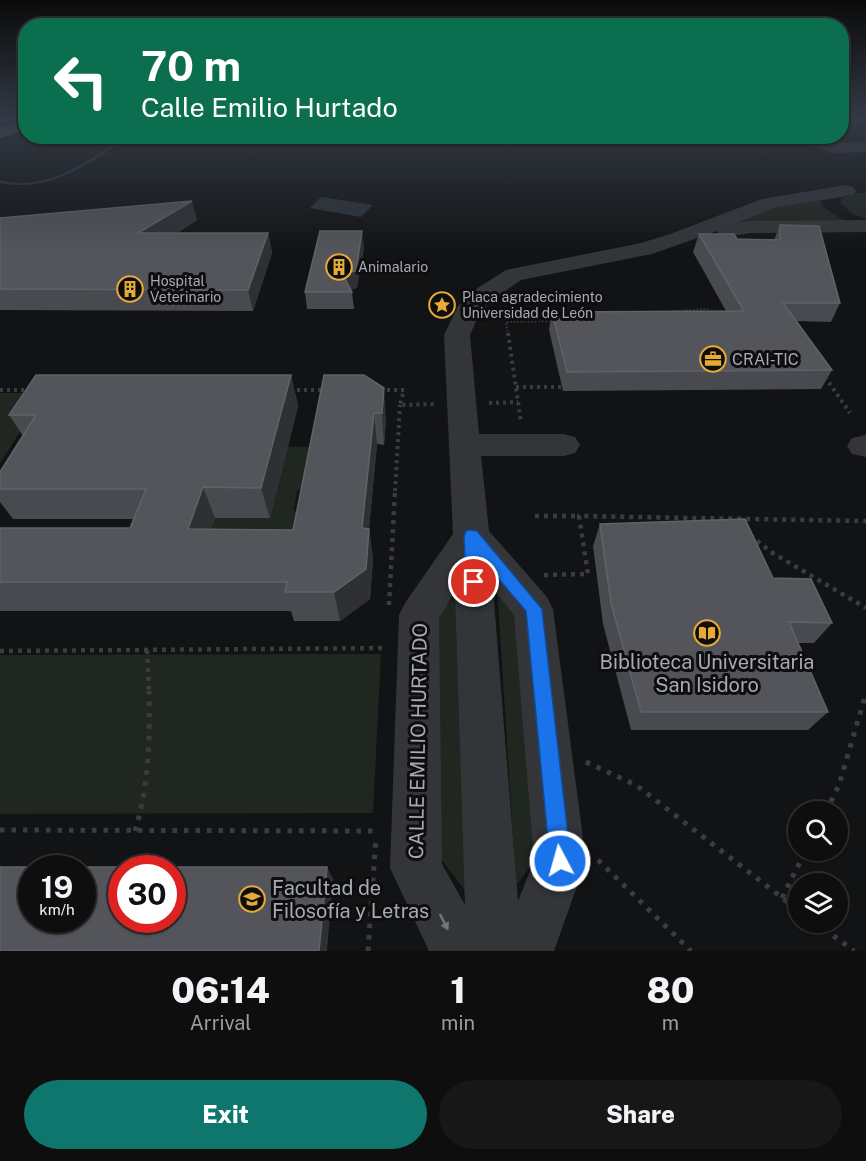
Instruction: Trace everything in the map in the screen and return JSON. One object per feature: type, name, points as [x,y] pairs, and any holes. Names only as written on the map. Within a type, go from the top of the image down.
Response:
[{"type":"street","points":[[844,163],[855,180]]},
{"type":"street","points":[[854,163],[855,180]]},
{"type":"street","points":[[855,180],[832,198],[833,204],[848,216],[866,225]]},
{"type":"street","points":[[494,951],[471,536],[457,335],[467,311],[500,282],[530,270],[644,249],[678,239],[769,202],[855,180]]},
{"type":"street","points":[[678,239],[750,227],[866,225]]},
{"type":"street","points":[[465,445],[564,445]]},
{"type":"street","points":[[471,536],[534,609],[560,861],[526,951]]},
{"type":"street","name":"CALLE EMILIO HURTADO","points":[[459,951],[416,868],[419,615],[471,536]]},
{"type":"path","points":[[656,312],[707,309],[716,314]]},
{"type":"path","points":[[522,428],[507,322],[554,321]]},
{"type":"path","points":[[824,376],[850,413]]},
{"type":"path","points":[[824,384],[830,384]]},
{"type":"path","points":[[516,387],[562,387]]},
{"type":"path","points":[[0,390],[34,390]]},
{"type":"path","points":[[287,390],[334,390]]},
{"type":"path","points":[[369,390],[404,390],[400,405],[440,404]]},
{"type":"path","points":[[487,403],[518,402]]},
{"type":"path","points":[[535,516],[866,520]]},
{"type":"path","points":[[543,575],[588,574],[579,516]]},
{"type":"path","points":[[731,518],[739,525]]},
{"type":"path","points":[[747,532],[771,552],[866,608]]},
{"type":"path","points":[[0,651],[387,648]]},
{"type":"path","points":[[135,831],[148,777],[147,650]]},
{"type":"path","points":[[831,801],[839,785],[866,693]]},
{"type":"path","points":[[579,758],[636,785],[788,902]]},
{"type":"path","points":[[0,831],[376,831]]},
{"type":"path","points":[[591,853],[691,951]]},
{"type":"path","points":[[782,898],[800,861]]},
{"type":"path","points":[[830,933],[854,951]]},
{"type":"shaded area","points":[[853,193],[866,193],[866,219],[853,214],[841,204],[841,199]]},
{"type":"shaded area","points":[[322,196],[373,205],[361,217],[310,208]]},
{"type":"shaded area","points":[[820,199],[823,207],[846,222],[764,221],[728,224],[765,208]]},
{"type":"shaded area","points":[[0,393],[45,393],[0,463]]},
{"type":"shaded area","points":[[241,446],[322,447],[316,478],[297,491],[294,510],[308,517],[300,560],[202,559],[215,518],[270,518],[279,481]]},
{"type":"shaded area","points":[[497,584],[525,614],[546,845],[516,886]]},
{"type":"shaded area","points":[[462,588],[467,893],[434,850],[435,618]]},
{"type":"shaded area","points":[[381,654],[373,813],[0,814],[0,655]]},
{"type":"building","points":[[192,201],[138,233],[268,233],[248,290],[0,289],[0,218]]},
{"type":"building","points":[[780,225],[819,226],[840,303],[783,303],[832,370],[567,372],[552,312],[744,311],[699,234],[734,234],[737,239],[780,240]]},
{"type":"building","name":"Animalario","points":[[320,231],[362,231],[356,271],[342,273],[352,292],[305,292]]},
{"type":"building","points":[[36,375],[291,375],[261,488],[203,487],[188,529],[293,530],[324,375],[364,375],[384,388],[382,413],[374,413],[362,528],[369,529],[366,569],[334,592],[285,592],[287,582],[0,582],[0,528],[130,528],[146,489],[0,489],[0,472],[36,415],[9,415]]},
{"type":"building","name":"Biblioteca Universitaria San Isidoro","points":[[745,519],[773,578],[811,579],[832,623],[789,622],[828,712],[641,712],[611,603],[600,524]]},
{"type":"building","name":"Facultad de Filosofía y Letras","points":[[0,867],[18,867],[18,933],[96,933],[96,867],[108,867],[108,933],[186,933],[186,867],[327,867],[319,951],[0,951]]},
{"type":"waterway","points":[[0,182],[36,183],[52,179],[84,163]]},
{"type":"place","name":"Animalario","points":[[339,267]]},
{"type":"place","name":"Hospital Veterinario","points":[[130,289]]},
{"type":"place","name":"Placa agradecimiento Universidad de León","points":[[442,305]]},
{"type":"place","name":"CRAI-TIC","points":[[713,359]]},
{"type":"place","name":"Biblioteca Universitaria San Isidoro","points":[[707,633]]},
{"type":"place","name":"Facultad de Filosofía y Letras","points":[[252,899]]},
{"type":"route","points":[[474,582],[471,536],[534,609],[560,861]]}]
